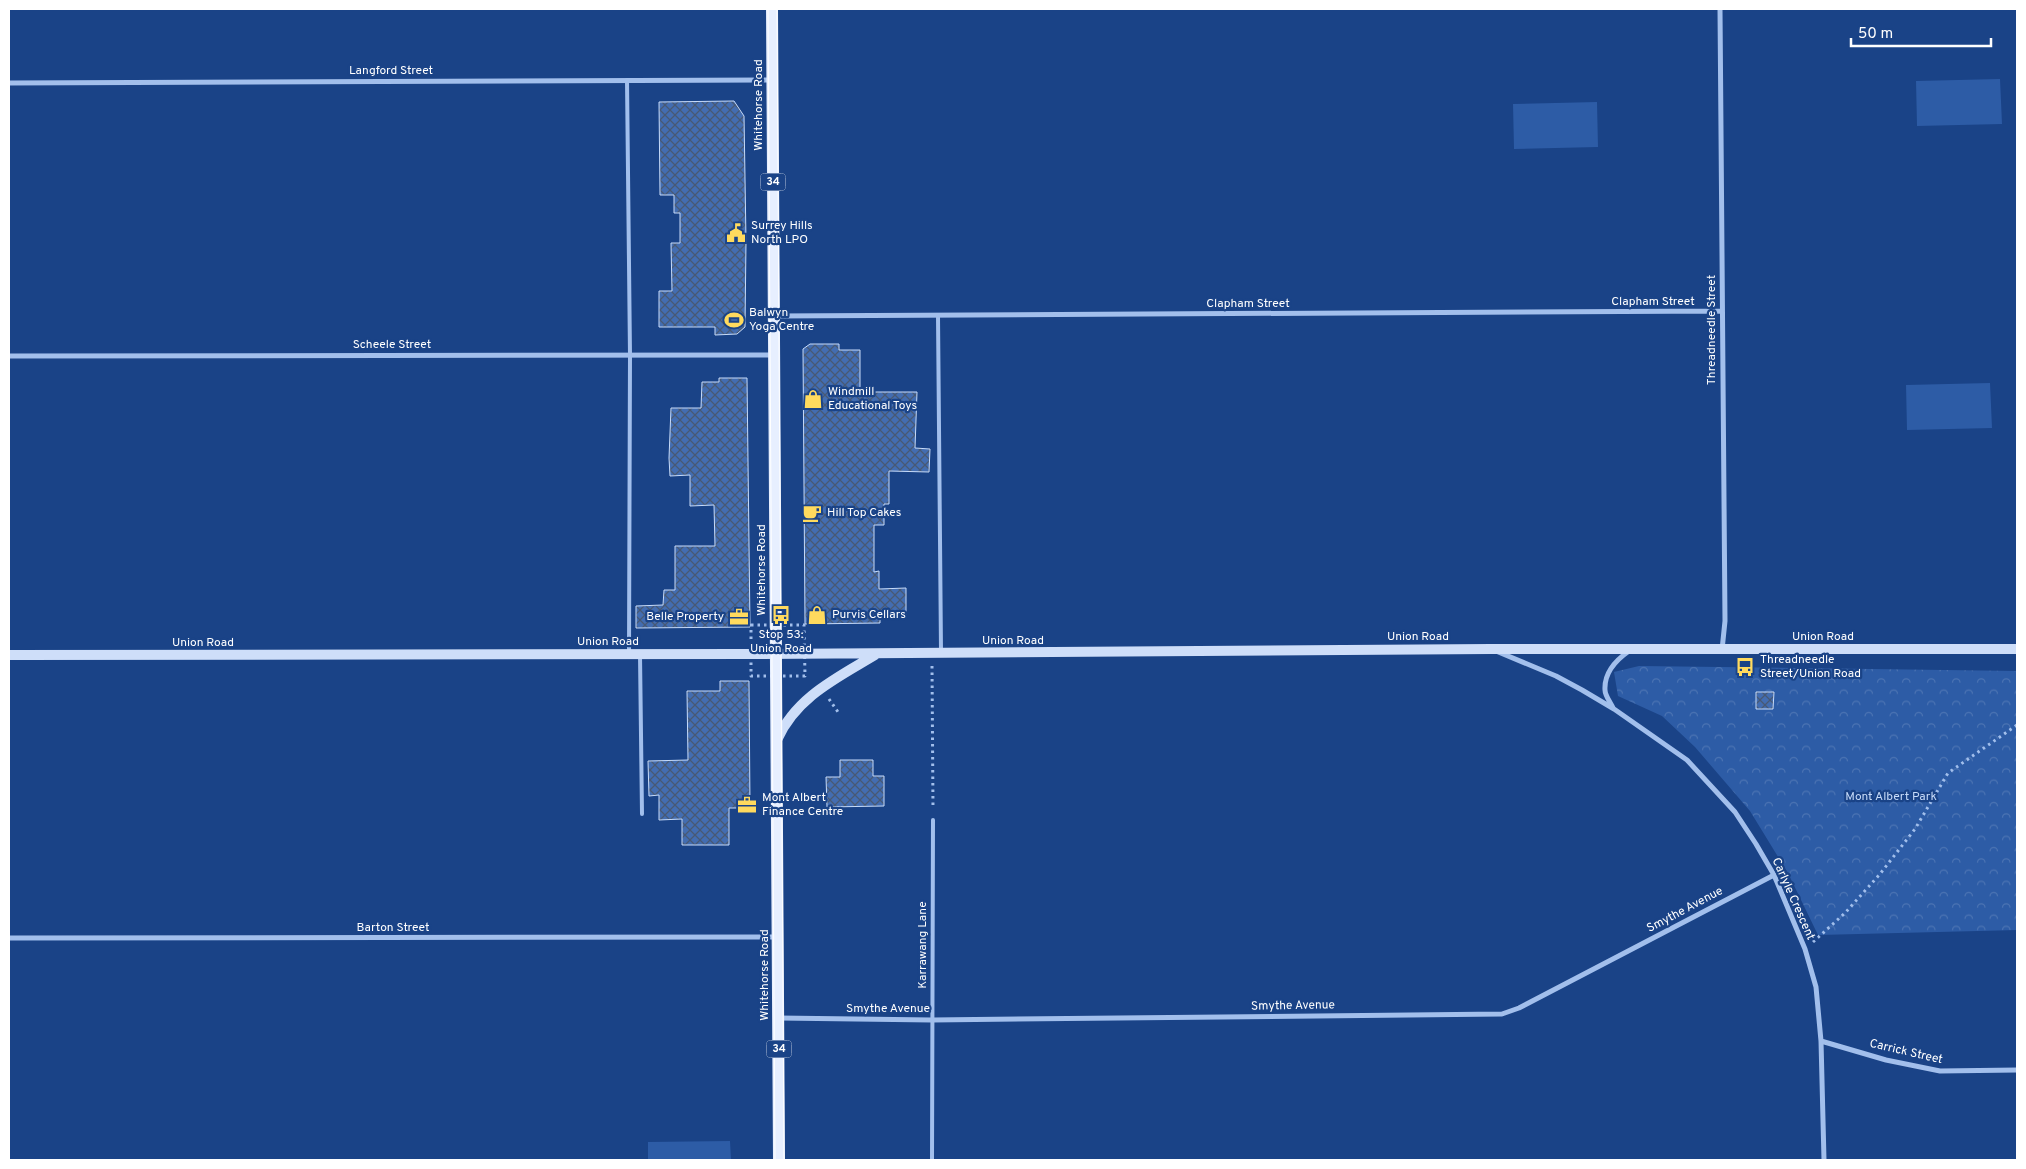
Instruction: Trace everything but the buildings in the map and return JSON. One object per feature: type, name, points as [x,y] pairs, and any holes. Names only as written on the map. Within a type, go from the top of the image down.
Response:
[{"type":"main road","name":"Whitehorse Road","points":[[772,9],[779,1160]]},
{"type":"main road","name":"Union Road","points":[[9,656],[936,654],[1491,649],[1630,651],[2017,649]]},
{"type":"main road","points":[[777,740],[782,730],[806,699],[821,687],[876,654]]},
{"type":"street","name":"Threadneedle Street","points":[[1720,9],[1724,621],[1722,650]]},
{"type":"street","name":"Langford Street","points":[[9,83],[773,80]]},
{"type":"street","name":"Clapham Street","points":[[774,316],[1721,311]]},
{"type":"street","name":"Scheele Street","points":[[9,356],[774,355]]},
{"type":"street","name":"Carlyle Crescent","points":[[1491,649],[1556,676],[1614,709],[1687,760],[1735,812],[1774,875],[1805,949],[1816,987],[1821,1040],[1824,1160]]},
{"type":"street","points":[[1614,709],[1605,692],[1606,677],[1616,660],[1630,651]]},
{"type":"street","name":"Smythe Avenue","points":[[778,1018],[932,1020],[1502,1014],[1519,1008],[1774,875]]},
{"type":"street","name":"Barton Street","points":[[9,938],[778,937]]},
{"type":"street","name":"Carrick Street","points":[[1821,1040],[1886,1060],[1940,1071],[2017,1070]]},
{"type":"lane","points":[[627,80],[630,355],[629,655]]},
{"type":"lane","points":[[936,654],[938,316]]},
{"type":"lane","points":[[640,655],[642,814]]},
{"type":"lane","name":"Karrawang Lane","points":[[932,1160],[933,820]]},
{"type":"path","points":[[933,820],[936,654]]},
{"type":"path","points":[[1805,949],[1846,913],[1880,874],[1915,828],[1948,774],[2017,725]]},
{"type":"green space","points":[[2000,79],[2002,124],[1917,126],[1916,81]]},
{"type":"green space","points":[[1597,102],[1598,147],[1514,149],[1513,104]]},
{"type":"green space","points":[[1990,383],[1992,428],[1907,430],[1906,385]]},
{"type":"green space","name":"Mont Albert Park","points":[[1639,666],[2017,671],[2017,930],[1818,935],[1788,873],[1750,811],[1695,747],[1662,716],[1618,696],[1614,672]]},
{"type":"green space","points":[[730,1141],[731,1160],[648,1160],[648,1142]]},
{"type":"tram line","points":[[768,9],[775,1160]]},
{"type":"tram line","points":[[777,9],[784,1160]]},
{"type":"place","name":"Surrey Hills North LPO","points":[[736,233]]},
{"type":"place","name":"Balwyn Yoga Centre","points":[[734,320]]},
{"type":"place","name":"Windmill Educational Toys","points":[[813,399]]},
{"type":"place","name":"Hill Top Cakes","points":[[812,513]]},
{"type":"place","name":"Stop 53: Union Road","points":[[781,615]]},
{"type":"place","name":"Purvis Cellars","points":[[817,615]]},
{"type":"place","name":"Belle Property","points":[[739,617]]},
{"type":"place","name":"Threadneedle Street/Union Road","points":[[1745,667]]},
{"type":"place","name":"Mont Albert Finance Centre","points":[[747,805]]}]
